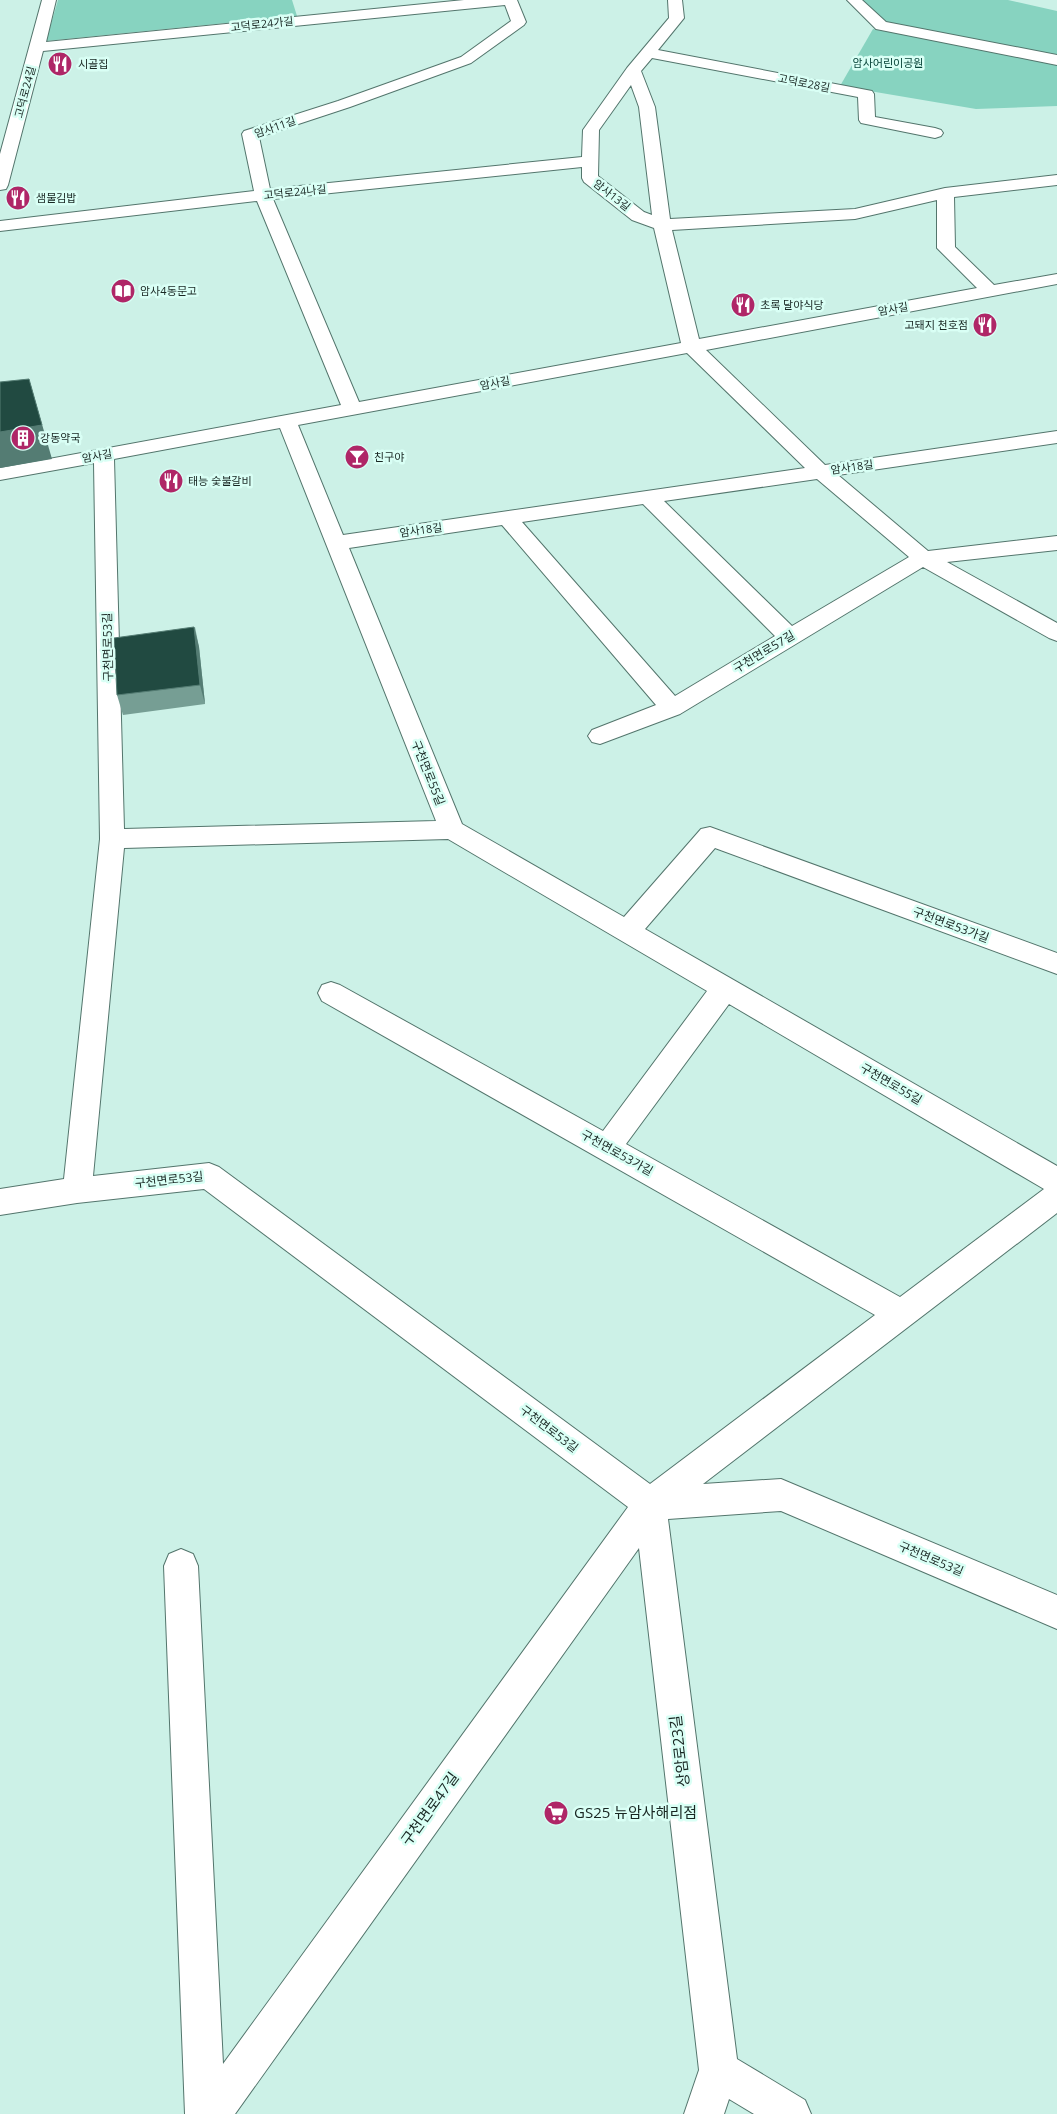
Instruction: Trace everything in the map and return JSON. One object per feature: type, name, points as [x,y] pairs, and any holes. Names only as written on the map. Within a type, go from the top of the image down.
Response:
[{"type":"street","name":"고덕로24길","points":[[0,185],[14,109],[37,47],[49,0]]},
{"type":"street","name":"고덕로24가길","points":[[37,47],[314,13],[509,0]]},
{"type":"street","name":"암사11길","points":[[353,410],[263,195],[250,134],[344,104],[466,60],[518,22],[509,0]]},
{"type":"street","name":"암사13길","points":[[662,225],[638,216],[590,178],[591,130],[633,70],[677,18],[675,0]]},
{"type":"street","points":[[854,0],[881,26],[1057,60]]},
{"type":"street","name":"고덕로28길","points":[[648,53],[866,94],[866,120],[935,133]]},
{"type":"street","points":[[633,70],[647,107],[662,225],[691,346],[820,471],[923,558],[1057,633]]},
{"type":"street","name":"고덕로24나길","points":[[0,226],[263,195],[590,161]]},
{"type":"street","points":[[662,225],[855,214],[944,193],[1057,180]]},
{"type":"street","points":[[944,193],[946,248],[990,291]]},
{"type":"street","name":"암사길","points":[[0,474],[1057,279]]},
{"type":"street","name":"구천면로55길","points":[[287,422],[452,830],[1057,1180]]},
{"type":"street","name":"암사18길","points":[[336,543],[1057,437]]},
{"type":"street","name":"구천면로53길","points":[[77,1190],[112,839],[104,455]]},
{"type":"street","points":[[648,497],[790,637]]},
{"type":"street","points":[[507,518],[672,708]]},
{"type":"street","name":"구천면로57길","points":[[600,736],[672,708],[923,558],[1057,543]]},
{"type":"street","points":[[112,839],[452,830]]},
{"type":"street","name":"구천면로53가길","points":[[628,932],[710,836],[1057,964]]},
{"type":"street","points":[[607,1148],[725,988]]},
{"type":"street","name":"구천면로53가길","points":[[331,992],[902,1314]]},
{"type":"street","name":"구천면로53길","points":[[0,1202],[77,1190],[209,1176],[650,1504],[780,1495],[1057,1612]]},
{"type":"street","points":[[650,1504],[1057,1196]]},
{"type":"street","name":"상암로23길","points":[[650,1504],[719,2070],[704,2114]]},
{"type":"street","name":"구천면로47길","points":[[210,2114],[650,1504]]},
{"type":"street","points":[[181,1566],[205,2114]]},
{"type":"street","points":[[719,2070],[791,2114]]},
{"type":"green space","points":[[58,0],[292,0],[297,16],[46,41]]},
{"type":"green space","points":[[860,0],[1008,0],[1057,11],[1057,60],[881,26]]},
{"type":"green space","name":"암사어린이공원","points":[[873,29],[1057,64],[1057,106],[976,109],[840,86]]},
{"type":"building","points":[[29,379],[42,425],[0,432],[0,382]]},
{"type":"building","points":[[194,627],[200,685],[117,695],[114,638]]},
{"type":"place","name":"시골집","points":[[60,64]]},
{"type":"place","name":"샘물김밥","points":[[18,198]]},
{"type":"place","name":"암사4동문고","points":[[123,291]]},
{"type":"place","name":"초록 달야식당","points":[[743,305]]},
{"type":"place","name":"고돼지 천호점","points":[[985,325]]},
{"type":"place","name":"강동약국","points":[[23,438]]},
{"type":"place","name":"친구야","points":[[357,457]]},
{"type":"place","name":"태능 숯불갈비","points":[[171,481]]},
{"type":"place","name":"GS25 뉴암사해리점","points":[[556,1813]]}]
